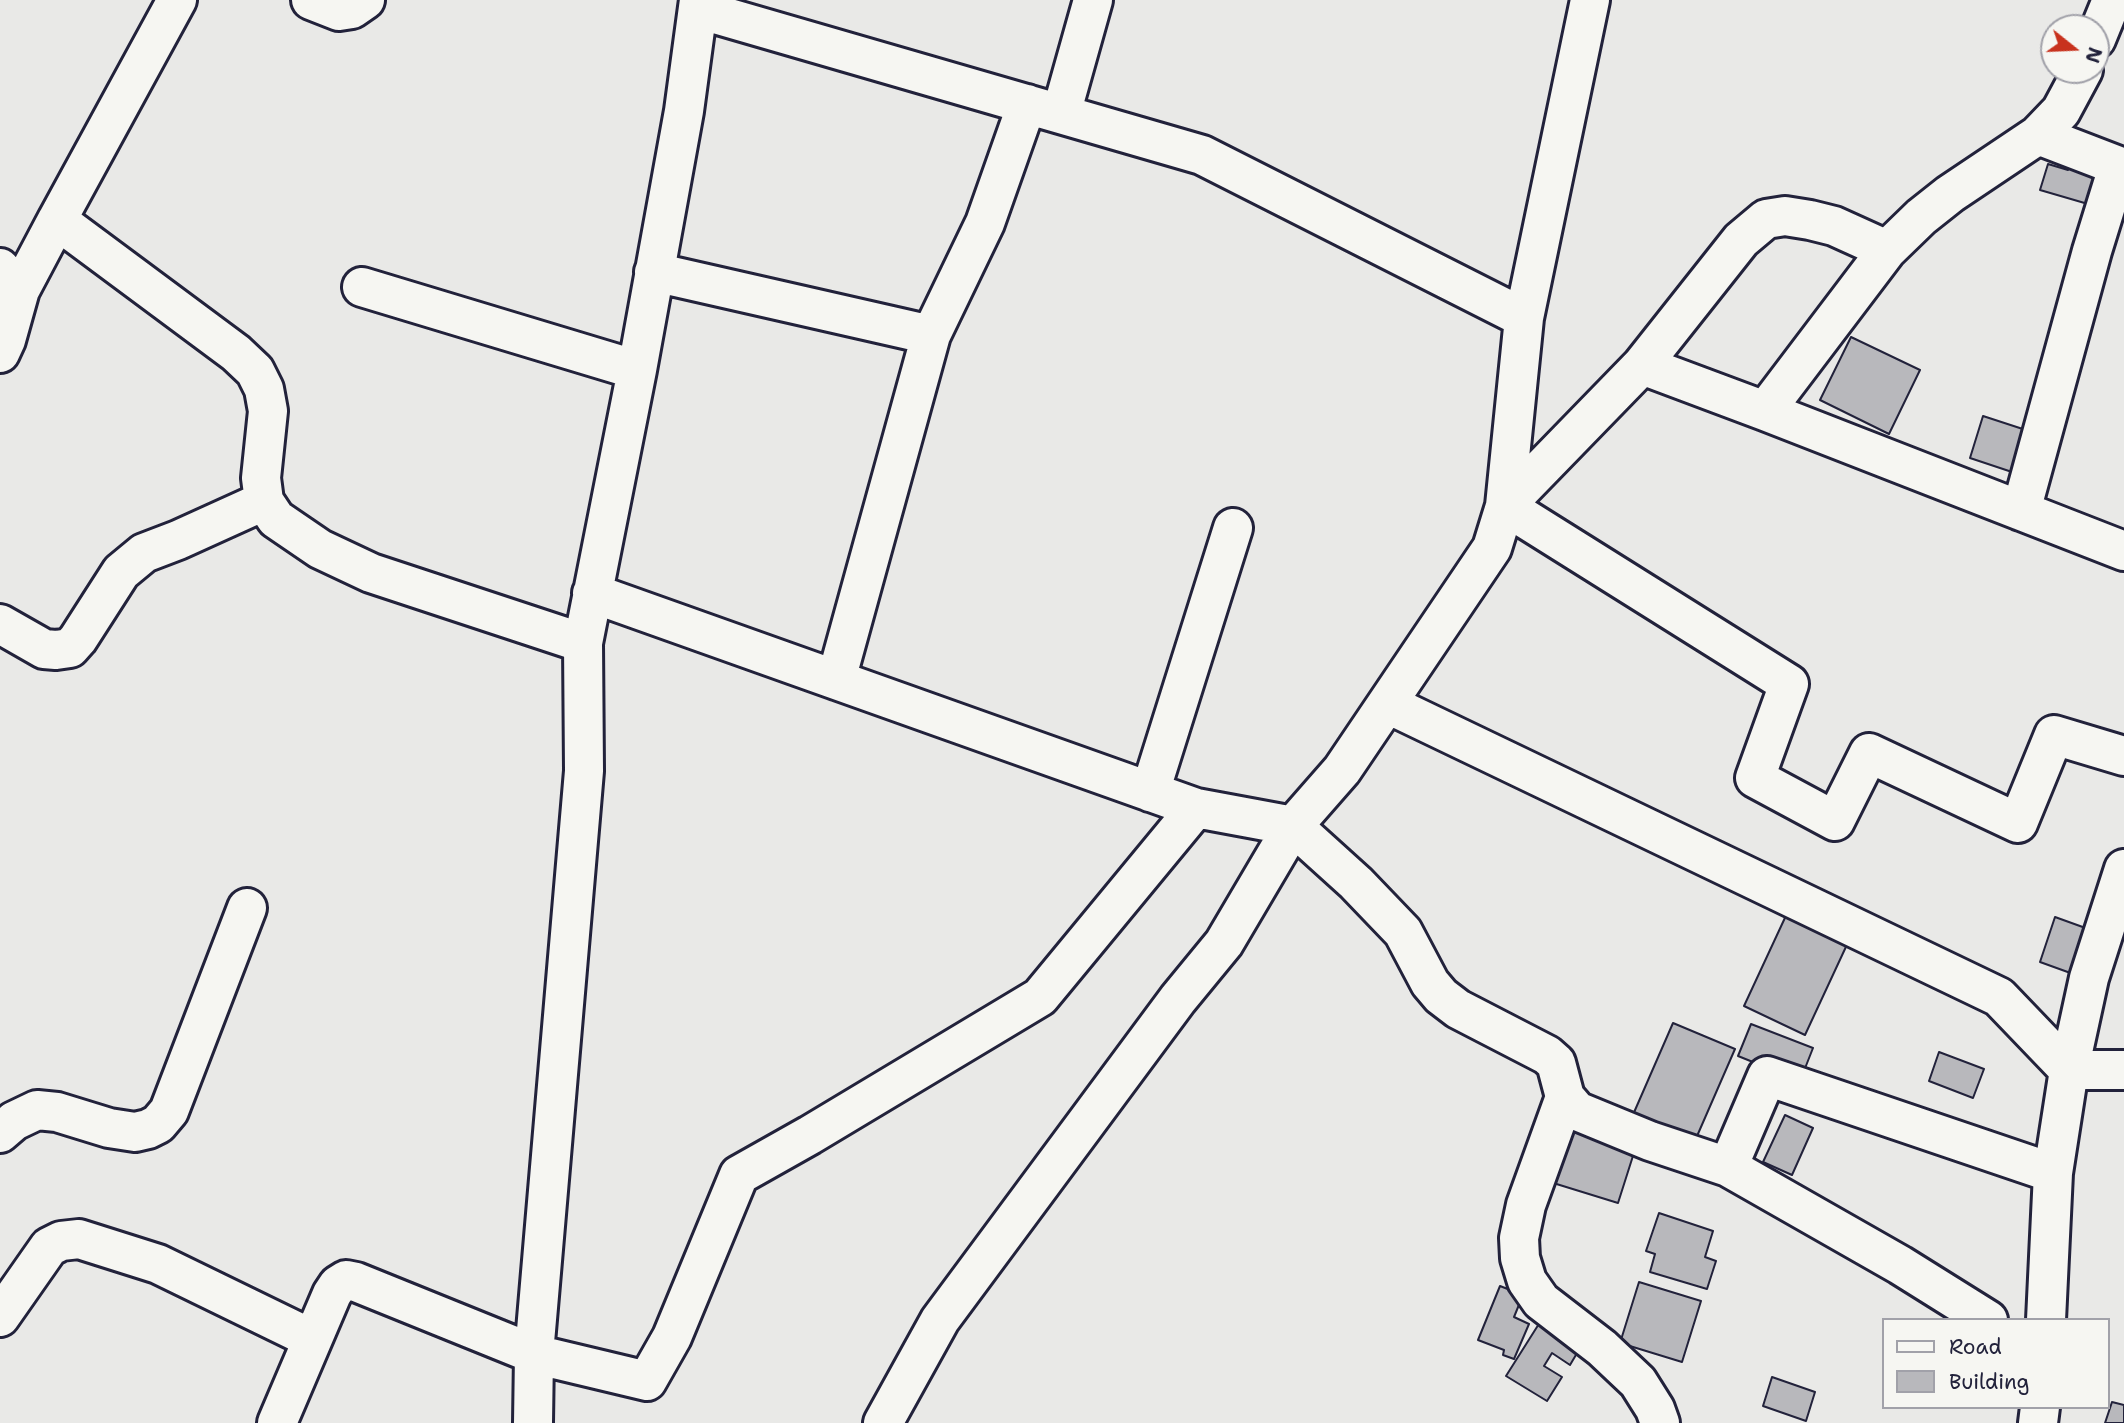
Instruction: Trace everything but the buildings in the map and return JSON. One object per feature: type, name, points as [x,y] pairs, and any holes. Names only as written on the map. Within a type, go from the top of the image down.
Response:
[{"type":"street","points":[[0,353],[6,340],[10,279],[57,220],[177,0]]},
{"type":"street","points":[[311,0],[340,11],[352,9],[365,0]]},
{"type":"street","points":[[836,680],[931,335],[1044,109],[1093,0]]},
{"type":"street","points":[[883,1423],[940,1321],[1178,999],[1224,943],[1293,827],[1342,770],[1492,548],[1505,506],[1524,318],[1590,0]]},
{"type":"street","points":[[533,1423],[534,1354],[584,771],[583,643],[637,370],[684,111],[699,5],[1202,155],[1524,318]]},
{"type":"street","points":[[1765,411],[1887,250],[1950,194],[2038,135],[2061,111],[2075,84]]},
{"type":"street","points":[[2021,511],[2092,251],[2121,168],[2038,135]]},
{"type":"street","points":[[1505,506],[1642,365],[1741,240],[1766,219],[1785,216],[1810,219],[1834,226],[1887,250]]},
{"type":"street","points":[[57,220],[236,353],[255,371],[264,389],[268,411],[261,478],[264,501],[276,519],[320,549],[371,573],[583,643]]},
{"type":"street","points":[[654,272],[931,335]]},
{"type":"street","points":[[362,287],[637,370]]},
{"type":"street","points":[[1642,365],[2124,551]]},
{"type":"street","points":[[0,624],[44,649],[70,648],[121,572],[144,552],[178,540],[264,501]]},
{"type":"street","points":[[1505,506],[1789,684],[1755,778],[1835,821],[1869,753],[2018,822],[2054,735],[2124,756]]},
{"type":"street","points":[[1150,792],[1233,528]]},
{"type":"street","points":[[592,593],[1196,808],[1293,827],[1356,883],[1403,932],[1430,982],[1441,996],[1458,1009],[1547,1055],[1556,1063],[1570,1106],[1591,1118],[1728,1167],[1900,1265],[1985,1318]]},
{"type":"street","points":[[1388,704],[1999,997],[2069,1070],[2124,1070]]},
{"type":"street","points":[[277,1423],[332,1293],[346,1280],[534,1354],[648,1381],[672,1337],[739,1175],[1040,997],[1196,808]]},
{"type":"street","points":[[2046,1318],[2053,1173],[2069,1070],[2089,978],[2124,869]]},
{"type":"street","points":[[0,1132],[14,1121],[37,1110],[57,1112],[109,1128],[135,1132],[158,1124],[169,1111],[247,908]]},
{"type":"street","points":[[1728,1167],[1767,1076],[2053,1173]]},
{"type":"street","points":[[1565,1097],[1526,1205],[1519,1238],[1520,1258],[1527,1281],[1541,1301],[1602,1348],[1638,1382],[1655,1409],[1660,1423]]},
{"type":"street","points":[[0,1317],[49,1247],[61,1241],[79,1239],[158,1264],[312,1339]]}]
